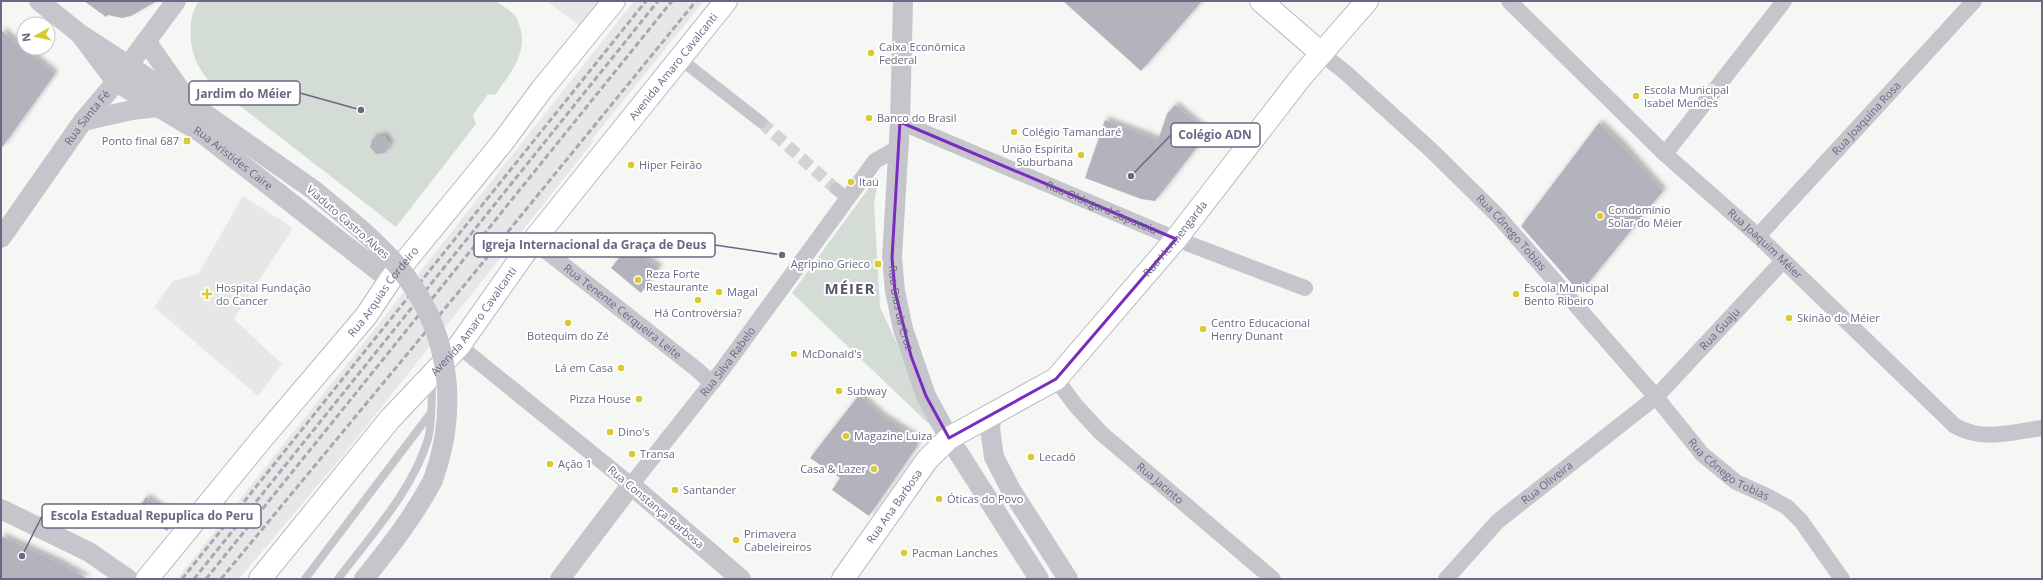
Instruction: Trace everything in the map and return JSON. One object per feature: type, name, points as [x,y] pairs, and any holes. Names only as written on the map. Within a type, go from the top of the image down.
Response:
[{"type":"main road","name":"Rua Arquias Cordeiro","points":[[147,579],[260,441],[366,316],[390,280],[502,143],[542,89],[614,1]]},
{"type":"main road","name":"Avenida Amaro Cavalcanti","points":[[260,579],[390,419],[459,346],[533,241],[726,1]]},
{"type":"main road","name":"Rua Cônego Tobias","points":[[1261,1],[1321,53]]},
{"type":"main road","name":"Rua Hermengarda","points":[[949,438],[1056,379],[1176,239],[1321,53],[1367,1]]},
{"type":"main road","name":"Rua Ana Barbosa","points":[[843,579],[927,460],[949,438]]},
{"type":"street","name":"Rua Aristides Caire","points":[[39,1],[80,34],[129,65]]},
{"type":"street","name":"Rua Santa Fé","points":[[1,238],[83,121],[116,82],[176,1]]},
{"type":"street","name":"Rua Dias da Cruz","points":[[903,1],[900,122],[892,258],[895,291],[911,356],[926,396],[949,438],[1040,579]]},
{"type":"street","name":"Rua Joaquim Méier","points":[[1509,1],[1665,154],[1758,236],[1955,426],[1968,433],[1980,436],[2042,428]]},
{"type":"street","points":[[1665,154],[1784,1]]},
{"type":"street","name":"Rua Joaquina Rosa","points":[[1758,236],[1974,1]]},
{"type":"street","name":"Rua Aristides Caire","points":[[80,34],[116,82],[157,108],[203,134],[390,280]]},
{"type":"street","name":"Viaduto Castro Alves","points":[[146,41],[188,102]]},
{"type":"street","name":"Rua Cônego Tobias","points":[[1321,53],[1346,73],[1425,145],[1498,216],[1656,397],[1702,454],[1719,470],[1736,482],[1787,507],[1801,521],[1842,579]]},
{"type":"street","points":[[679,58],[761,122]]},
{"type":"street","name":"Viaduto Castro Alves","points":[[129,65],[149,79],[188,102],[315,191],[395,264],[417,292],[431,318],[443,351],[448,390],[447,417],[442,455],[433,480],[416,510],[402,532],[364,579]]},
{"type":"street","points":[[116,82],[149,79]]},
{"type":"street","points":[[83,121],[132,110],[157,108]]},
{"type":"street","name":"Rua Oldegard Sapucaia","points":[[900,122],[1176,239],[1305,288]]},
{"type":"street","name":"Rua Silva Rabelo","points":[[560,579],[631,485],[712,383],[842,194],[875,162],[898,148]]},
{"type":"street","name":"Rua Tenente Cerqueira Leite","points":[[533,241],[712,383]]},
{"type":"street","name":"Rua Guaju","points":[[1656,397],[1783,261]]},
{"type":"street","name":"Rua Constança Barbosa","points":[[459,346],[631,485],[741,579]]},
{"type":"street","name":"Rua Jacinto","points":[[1056,379],[1076,406],[1101,433],[1273,579]]},
{"type":"street","name":"Rua Oliveira","points":[[1446,579],[1498,521],[1656,397]]},
{"type":"street","points":[[992,414],[990,429],[994,457],[1010,490],[1067,579]]},
{"type":"street","points":[[1,509],[89,552],[128,579]]},
{"type":"lane","points":[[338,579],[395,503],[411,478],[428,437],[432,374]]},
{"type":"lane","points":[[305,579],[430,414]]},
{"type":"highlighted area","points":[[900,122],[1176,239],[1056,379],[949,438],[926,396],[911,356],[895,291],[892,258]]},
{"type":"shaded area","points":[[199,1],[496,1],[511,12],[517,19],[521,30],[521,50],[513,69],[495,95],[488,94],[473,115],[476,124],[396,227],[213,85],[202,72],[197,63],[192,45],[192,17]]},
{"type":"shaded area","points":[[547,1],[606,1],[585,30]]},
{"type":"shaded area","points":[[634,1],[704,1],[593,138],[593,142],[344,454],[239,579],[177,579]]},
{"type":"shaded area","points":[[879,174],[874,204],[880,307],[898,346],[911,382],[934,429],[792,293]]},
{"type":"shaded area","name":"Hospital Fundação do Cancer","points":[[243,196],[293,228],[234,319],[282,364],[258,396],[154,307],[173,281],[198,274]]},
{"type":"building","points":[[84,1],[157,1],[131,16],[122,18],[108,15],[106,17]]},
{"type":"building","points":[[1063,1],[1202,1],[1141,71]]},
{"type":"building","points":[[1,30],[16,42],[16,56],[33,56],[55,74],[1,149]]},
{"type":"building","points":[[1175,105],[1208,133],[1155,201],[1141,199],[1085,178],[1105,120],[1158,140],[1167,114]]},
{"type":"building","name":"Condomínio Solar do Méier","points":[[1599,123],[1620,143],[1663,191],[1580,293],[1521,226]]},
{"type":"building","points":[[384,136],[390,144],[385,153],[376,154],[370,147],[373,138]]},
{"type":"building","name":"Reza Forte Restaurante","points":[[629,246],[659,268],[641,293],[611,268]]},
{"type":"building","name":"Casa & Lazer","points":[[859,395],[882,416],[916,438],[916,448],[869,516],[832,490],[840,478],[810,458]]},
{"type":"building","points":[[146,497],[177,519],[167,531],[136,512]]},
{"type":"building","points":[[1,536],[60,563],[88,579],[1,579]]},
{"type":"tunnel","points":[[761,122],[836,189]]},
{"type":"railway","points":[[182,579],[646,1]]},
{"type":"railway","points":[[194,579],[658,1]]},
{"type":"railway","points":[[206,579],[672,1]]},
{"type":"railway","points":[[221,579],[471,277],[696,1]]},
{"type":"place","name":"Caixa Econômica Federal","points":[[871,53]]},
{"type":"place","name":"Escola Municipal Isabel Mendes","points":[[1636,96]]},
{"type":"place","name":"Jardim do Méier","points":[[361,110]]},
{"type":"place","name":"Banco do Brasil","points":[[869,118]]},
{"type":"place","name":"Colégio Tamandaré","points":[[1014,132]]},
{"type":"place","name":"Ponto final 687","points":[[187,141]]},
{"type":"place","name":"União Espírita Suburbana","points":[[1081,155]]},
{"type":"place","name":"Hiper Feirão","points":[[631,165]]},
{"type":"place","name":"Colégio ADN","points":[[1131,176]]},
{"type":"place","name":"Itaú","points":[[851,182]]},
{"type":"place","name":"Condomínio Solar do Méier","points":[[1600,216]]},
{"type":"place","name":"Igreja Internacional da Graça de Deus","points":[[782,255]]},
{"type":"place","name":"Agripino Grieco","points":[[878,264]]},
{"type":"place","name":"Reza Forte Restaurante","points":[[638,280]]},
{"type":"place","name":"Magal","points":[[719,292]]},
{"type":"place","name":"Hospital Fundação do Cancer","points":[[207,294]]},
{"type":"place","name":"Escola Municipal Bento Ribeiro","points":[[1516,294]]},
{"type":"place","name":"Há Controvérsia?","points":[[698,300]]},
{"type":"place","name":"Skinão do Méier","points":[[1789,318]]},
{"type":"place","name":"Botequim do Zé","points":[[568,323]]},
{"type":"place","name":"Centro Educacional Henry Dunant","points":[[1203,329]]},
{"type":"place","name":"McDonald's","points":[[794,354]]},
{"type":"place","name":"Lá em Casa","points":[[621,368]]},
{"type":"place","name":"Subway","points":[[839,391]]},
{"type":"place","name":"Pizza House","points":[[639,399]]},
{"type":"place","name":"Dino's","points":[[610,432]]},
{"type":"place","name":"Magazine Luiza","points":[[846,436]]},
{"type":"place","name":"Transa","points":[[632,454]]},
{"type":"place","name":"Lecadô","points":[[1031,457]]},
{"type":"place","name":"Ação 1","points":[[550,464]]},
{"type":"place","name":"Casa & Lazer","points":[[874,469]]},
{"type":"place","name":"Santander","points":[[675,490]]},
{"type":"place","name":"Óticas do Povo","points":[[939,499]]},
{"type":"place","name":"Primavera Cabeleireiros","points":[[736,540]]},
{"type":"place","name":"Pacman Lanches","points":[[904,553]]},
{"type":"place","name":"Escola Estadual Repuplica do Peru","points":[[22,556]]},
{"type":"district","name":"MÉIER","points":[[850,289]]}]
